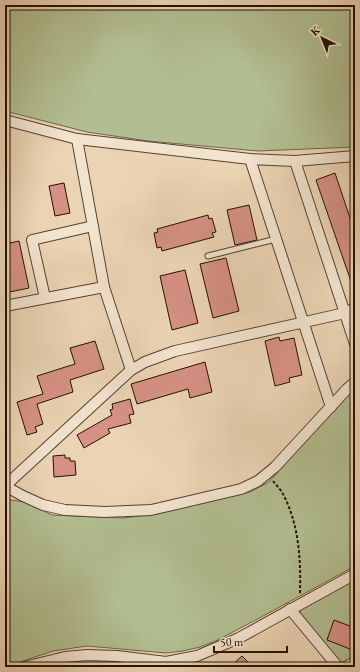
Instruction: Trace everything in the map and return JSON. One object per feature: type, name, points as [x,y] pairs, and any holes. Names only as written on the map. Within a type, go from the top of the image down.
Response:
[{"type":"street","points":[[5,120],[77,139],[250,160],[295,161],[355,156]]},
{"type":"street","points":[[77,139],[104,287],[131,370]]},
{"type":"street","points":[[250,160],[331,407]]},
{"type":"street","points":[[295,161],[355,344]]},
{"type":"street","points":[[45,298],[32,240],[93,226]]},
{"type":"street","points":[[5,306],[104,287]]},
{"type":"street","points":[[355,308],[345,312],[303,322],[175,350],[145,362],[131,370],[5,486],[43,505],[65,510],[105,512],[150,510],[240,489],[258,481],[268,473],[355,382]]},
{"type":"street","points":[[24,667],[65,656],[117,656],[168,664],[197,656],[239,638],[355,574]]},
{"type":"street","points":[[290,609],[338,667]]},
{"type":"street","points":[[345,667],[355,662]]},
{"type":"lane","points":[[208,256],[276,239]]},
{"type":"path","points":[[268,473],[284,495],[292,513],[301,573],[300,604]]},
{"type":"green space","points":[[5,5],[340,5],[355,8],[355,147],[258,151],[148,141],[87,132],[5,111]]},
{"type":"green space","points":[[355,389],[355,566],[218,640],[200,647],[166,653],[87,646],[53,651],[5,667],[5,499],[24,502],[52,515],[124,518],[154,514],[250,492],[269,482],[324,420]]},
{"type":"green space","points":[[355,578],[355,658],[345,663],[340,663],[302,617],[299,608]]},
{"type":"building","points":[[335,173],[355,233],[354,290],[316,180]]},
{"type":"building","points":[[64,183],[70,213],[55,216],[49,186]]},
{"type":"building","points":[[249,205],[257,240],[235,245],[227,210]]},
{"type":"building","points":[[208,215],[209,219],[212,218],[216,232],[212,233],[214,237],[162,251],[161,247],[157,248],[154,233],[158,232],[157,229]]},
{"type":"building","points":[[19,241],[29,288],[5,293],[5,244]]},
{"type":"building","points":[[226,258],[239,311],[213,318],[200,264]]},
{"type":"building","points":[[185,270],[198,323],[172,330],[160,276]]},
{"type":"building","points":[[279,337],[280,341],[294,338],[302,375],[289,378],[290,382],[275,386],[265,341]]},
{"type":"building","points":[[95,341],[104,369],[70,380],[73,392],[37,404],[43,424],[35,427],[37,432],[27,435],[17,402],[43,394],[37,376],[75,364],[70,348]]},
{"type":"building","points":[[205,362],[212,392],[190,398],[188,389],[137,404],[131,384]]},
{"type":"building","points":[[130,399],[134,414],[129,415],[131,423],[108,429],[110,433],[84,448],[77,435],[112,415],[110,410],[113,409],[112,404]]},
{"type":"building","points":[[65,455],[65,458],[70,458],[70,461],[75,461],[76,475],[54,477],[53,456]]},
{"type":"building","points":[[334,620],[355,628],[355,651],[327,640]]},
{"type":"building","points":[[242,656],[253,667],[230,667]]}]
